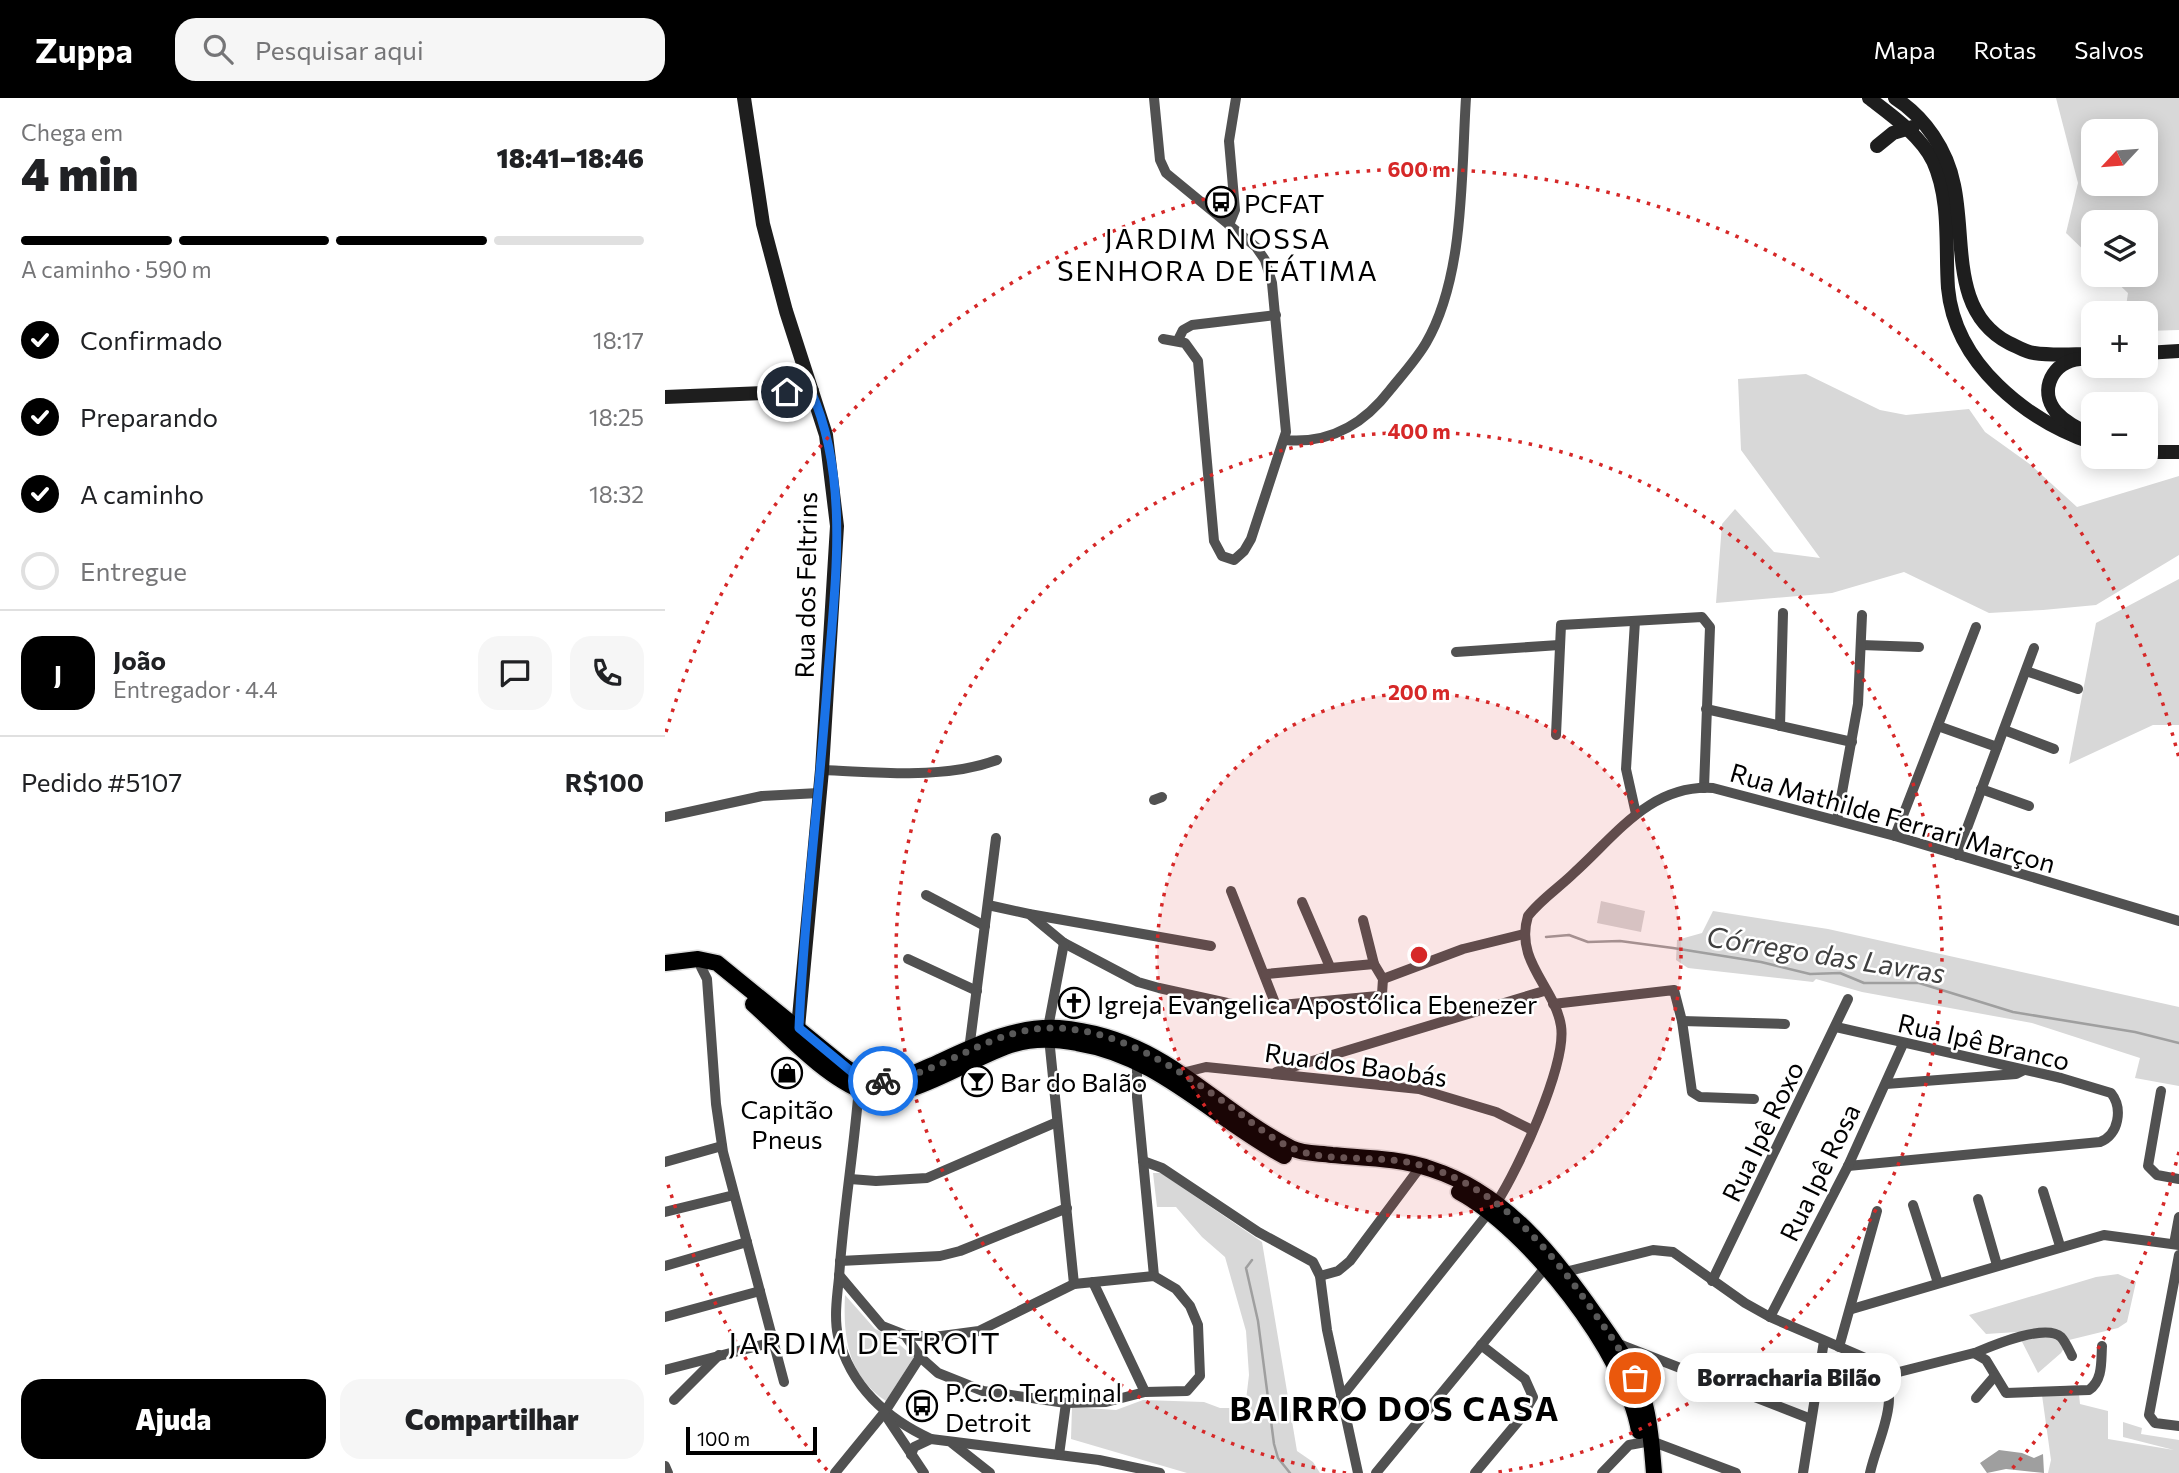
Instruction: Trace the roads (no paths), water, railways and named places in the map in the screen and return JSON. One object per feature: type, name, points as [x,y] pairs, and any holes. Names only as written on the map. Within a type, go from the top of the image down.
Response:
[{"type":"main road","name":"Rua dos Feltrins","points":[[744,98],[763,224],[825,435],[837,526],[822,770],[796,1034]]},
{"type":"main road","points":[[1869,98],[1904,128],[1932,161],[1942,190],[1949,295],[1956,321],[1973,353],[2003,391],[2024,409],[2051,426],[2081,438]]},
{"type":"main road","points":[[1895,98],[1920,118],[1942,150],[1954,182],[1965,287],[1974,310],[1987,326],[2006,342],[2033,353],[2081,355]]},
{"type":"main road","points":[[1877,146],[1904,128],[1917,129],[1925,137],[1940,165],[1959,221]]},
{"type":"main road","points":[[2158,352],[2179,351]]},
{"type":"main road","points":[[2081,358],[2069,361],[2050,377],[2048,390],[2051,404],[2067,421],[2081,429]]},
{"type":"main road","points":[[665,397],[811,391]]},
{"type":"main road","points":[[2158,452],[2179,452]]},
{"type":"main road","points":[[665,963],[698,959],[717,963],[796,1034]]},
{"type":"main road","points":[[665,970],[707,973],[796,1034],[859,1083],[900,1078],[969,1055],[1049,1034],[1138,1055],[1177,1076],[1279,1154],[1419,1171],[1493,1207],[1555,1268],[1608,1344],[1646,1441],[1654,1473]]},
{"type":"main road","points":[[1645,1473],[1646,1441]]},
{"type":"street","points":[[1154,98],[1160,160],[1165,173],[1229,225],[1265,260],[1272,283],[1286,411],[1285,440],[1248,545],[1238,558],[1225,558],[1218,551],[1213,537],[1198,360],[1192,348],[1178,340],[1163,339]]},
{"type":"street","points":[[1229,225],[1235,210],[1229,141],[1235,98]]},
{"type":"street","points":[[1285,440],[1323,438],[1361,421],[1388,393],[1425,344],[1440,310],[1452,268],[1466,98]]},
{"type":"street","points":[[1178,340],[1183,330],[1192,325],[1276,315]]},
{"type":"street","points":[[1780,726],[1783,612]]},
{"type":"street","points":[[1837,820],[1852,742],[1862,615]]},
{"type":"street","points":[[1556,735],[1559,630],[1564,624],[1702,617],[1709,622],[1704,788]]},
{"type":"street","points":[[1636,621],[1626,769],[1636,814]]},
{"type":"street","points":[[1895,836],[1976,627]]},
{"type":"street","points":[[1456,652],[1559,645]]},
{"type":"street","points":[[1861,645],[1919,647]]},
{"type":"street","points":[[1957,855],[2034,648]]},
{"type":"street","points":[[2026,671],[2078,689]]},
{"type":"street","points":[[1706,709],[1852,742]]},
{"type":"street","points":[[1938,726],[1997,747]]},
{"type":"street","points":[[2004,730],[2054,749]]},
{"type":"street","points":[[822,770],[934,773],[975,768],[997,760]]},
{"type":"street","name":"Rua Mathilde Ferrari Marçon","points":[[1524,934],[1528,916],[1534,909],[1636,814],[1666,794],[1704,788],[1895,836],[2179,921]]},
{"type":"street","points":[[1981,789],[2029,806]]},
{"type":"street","points":[[665,817],[762,796],[819,793]]},
{"type":"street","points":[[969,1055],[996,838]]},
{"type":"street","points":[[1231,891],[1266,974],[1277,1008]]},
{"type":"street","points":[[926,895],[985,926]]},
{"type":"street","points":[[1302,902],[1330,967]]},
{"type":"street","points":[[988,905],[1211,946]]},
{"type":"street","points":[[1029,914],[1064,943],[1144,985],[1239,1006],[1277,1008],[1378,996],[1382,991],[1383,979],[1374,964],[1363,920]]},
{"type":"street","points":[[1340,1399],[1493,1207],[1513,1177],[1562,1044],[1561,1027],[1553,1004],[1532,967],[1524,934],[1463,949],[1383,979]]},
{"type":"street","points":[[1064,943],[1049,1034],[1074,1284]]},
{"type":"street","points":[[908,959],[977,991]]},
{"type":"street","points":[[1266,974],[1374,964]]},
{"type":"street","points":[[707,973],[716,1104],[722,1146],[783,1382]]},
{"type":"street","points":[[1553,1004],[1671,989],[1677,995],[1689,1084],[1693,1094],[1753,1099]]},
{"type":"street","points":[[1272,1073],[1544,991]]},
{"type":"street","name":"Rua Ipê Roxo","points":[[1712,1281],[1848,999]]},
{"type":"street","points":[[1682,1021],[1786,1024]]},
{"type":"street","name":"Rua Ipê Branco","points":[[1836,1027],[2103,1090],[2111,1093],[2117,1104],[2115,1128],[2100,1142],[1847,1166]]},
{"type":"street","name":"Rua Ipê Rosa","points":[[1770,1317],[1847,1166],[1903,1044]]},
{"type":"street","points":[[1138,1055],[1143,1161],[1154,1276]]},
{"type":"street","points":[[1314,1060],[1315,1078]]},
{"type":"street","name":"Rua dos Baobás","points":[[1177,1076],[1206,1068],[1419,1088],[1496,1112],[1532,1130]]},
{"type":"street","points":[[1886,1084],[2016,1074],[2024,1070]]},
{"type":"street","points":[[859,1083],[840,1261],[838,1337],[857,1377],[913,1451],[923,1473]]},
{"type":"street","points":[[2161,1091],[2148,1166],[2157,1175],[2179,1180]]},
{"type":"street","points":[[850,1179],[876,1181],[927,1178],[1057,1122]]},
{"type":"street","points":[[665,1161],[722,1146]]},
{"type":"street","points":[[1143,1161],[1162,1168],[1258,1231],[1311,1259],[1320,1276],[1322,1306],[1357,1473]]},
{"type":"street","points":[[1320,1276],[1338,1271],[1350,1261],[1419,1171]]},
{"type":"street","points":[[2043,1191],[2060,1246]]},
{"type":"street","points":[[665,1212],[734,1195]]},
{"type":"street","points":[[1978,1199],[1997,1265]]},
{"type":"street","points":[[1913,1205],[1938,1283]]},
{"type":"street","points":[[840,1261],[940,1256],[960,1251],[1067,1208]]},
{"type":"street","points":[[1839,1347],[1852,1309],[1877,1211]]},
{"type":"street","points":[[1852,1309],[2104,1235],[2176,1245],[2179,1217]]},
{"type":"street","points":[[665,1266],[747,1242]]},
{"type":"street","points":[[1376,1473],[1481,1345],[1555,1268],[1653,1250],[1674,1252],[1712,1281],[1770,1317],[1877,1363],[1887,1375],[1888,1414],[1870,1473]]},
{"type":"street","points":[[2179,1255],[2149,1409],[2151,1420],[2159,1424],[2179,1426]]},
{"type":"street","points":[[839,1275],[877,1322],[890,1331],[905,1335],[948,1337],[979,1331],[1074,1284],[1154,1276],[1176,1289],[1191,1306],[1198,1325],[1200,1376],[1187,1391],[1145,1392],[1115,1401],[1066,1404],[967,1387],[939,1373],[920,1357],[905,1335]]},
{"type":"street","points":[[1093,1282],[1145,1392]]},
{"type":"street","points":[[665,1317],[760,1291]]},
{"type":"street","points":[[1887,1375],[1974,1353],[2010,1339],[2050,1332],[2060,1336],[2073,1356]]},
{"type":"street","points":[[1803,1473],[1823,1341]]},
{"type":"street","points":[[665,1370],[773,1342]]},
{"type":"street","points":[[1608,1344],[1811,1419]]},
{"type":"street","points":[[1475,1473],[1521,1418],[1533,1397],[1525,1378],[1481,1345]]},
{"type":"street","points":[[1974,1353],[1983,1356],[2006,1393],[2089,1390],[2096,1385],[2100,1374],[2102,1346]]},
{"type":"street","points":[[674,1400],[719,1355]]},
{"type":"street","points":[[835,1473],[884,1413],[920,1357]]},
{"type":"street","points":[[1976,1398],[1994,1377]]},
{"type":"street","points":[[1059,1455],[1066,1404]]},
{"type":"street","points":[[884,1413],[931,1439],[1059,1455],[1160,1473]]},
{"type":"street","points":[[913,1451],[931,1439]]},
{"type":"street","points":[[1602,1473],[1624,1449],[1646,1441],[1736,1473]]},
{"type":"street","points":[[952,1443],[990,1473]]},
{"type":"street","points":[[665,1466],[668,1473]]},
{"type":"waterway","name":"Córrego das Lavras","points":[[1546,937],[1569,935],[1588,942],[1620,941],[1673,948],[1761,962],[1810,974],[1840,973],[1864,983],[1919,983],[2013,1012],[2135,1032],[2179,1043]]},
{"type":"waterway","points":[[1252,1260],[1246,1268],[1258,1321],[1274,1444],[1278,1458],[1290,1473]]},
{"type":"place","name":"PCFAT","points":[[1221,202]]},
{"type":"place","name":"Igreja Evangelica Apostólica Ebenezer","points":[[1074,1003]]},
{"type":"place","name":"Capitão Pneus","points":[[787,1073]]},
{"type":"place","name":"Bar do Balão","points":[[977,1081]]},
{"type":"place","name":"Borracharia Bilão","points":[[1635,1378]]},
{"type":"place","name":"P.C.O. Terminal Detroit","points":[[922,1406]]},
{"type":"district","name":"JARDIM NOSSA SENHORA DE FÁTIMA","points":[[1218,254]]},
{"type":"district","name":"JARDIM DETROIT","points":[[865,1341]]},
{"type":"district","name":"BAIRRO DOS CASA","points":[[1395,1407]]}]
